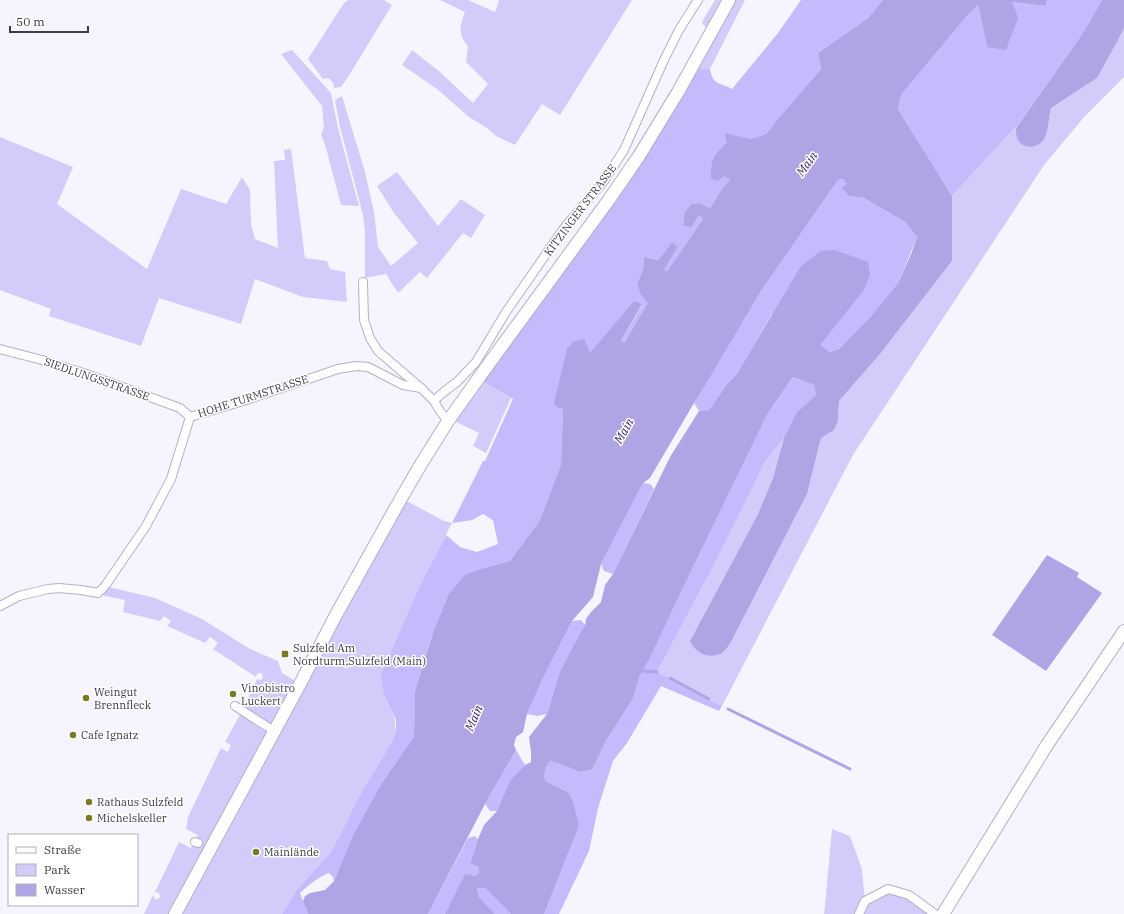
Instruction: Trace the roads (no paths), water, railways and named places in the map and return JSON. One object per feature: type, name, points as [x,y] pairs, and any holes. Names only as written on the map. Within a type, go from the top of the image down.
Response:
[{"type":"main road","points":[[175,914],[337,613],[391,515],[418,470],[448,421],[492,358],[608,201],[639,156],[678,92],[729,0]]},
{"type":"main road","points":[[943,914],[1048,745],[1124,631]]},
{"type":"street","name":"KITZINGER STRASSE","points":[[434,401],[458,382],[476,362],[506,312],[564,228],[608,175],[624,150],[679,30],[698,0]]},
{"type":"street","points":[[363,282],[364,320],[370,338],[378,351],[434,401],[440,412],[448,421]]},
{"type":"street","name":"SIEDLUNGSSTRASSE","points":[[0,349],[86,374],[180,408],[190,417]]},
{"type":"street","name":"HOHE TURMSTRASSE","points":[[0,606],[19,596],[48,589],[59,588],[98,593],[105,586],[146,526],[171,479],[190,417],[338,369],[356,366],[368,367],[403,385],[421,388]]},
{"type":"street","points":[[235,706],[274,731]]},
{"type":"street","points":[[859,914],[865,901],[888,889],[909,895],[935,914]]},
{"type":"water","name":"Main","points":[[883,0],[1047,0],[1046,6],[1012,2],[1018,18],[1006,50],[987,47],[978,5],[966,17],[901,95],[898,109],[952,196],[952,261],[880,354],[839,401],[838,421],[834,430],[821,438],[807,494],[731,642],[721,653],[711,656],[699,652],[690,641],[758,514],[773,478],[784,438],[796,413],[816,395],[814,385],[793,377],[768,413],[639,678],[633,699],[607,739],[592,770],[580,772],[550,761],[547,766],[545,781],[568,792],[573,802],[579,826],[544,914],[511,914],[485,888],[477,888],[479,897],[495,914],[445,914],[465,874],[475,876],[479,873],[477,866],[470,864],[484,825],[497,811],[510,780],[525,765],[531,762],[529,737],[547,714],[560,671],[585,626],[586,619],[601,602],[605,585],[613,574],[670,457],[699,411],[708,411],[727,384],[736,375],[801,266],[821,251],[835,250],[868,262],[870,275],[864,290],[820,345],[830,352],[839,349],[871,316],[898,283],[917,237],[905,222],[864,198],[849,196],[842,188],[847,184],[843,179],[838,180],[761,291],[650,478],[643,483],[601,564],[593,597],[572,621],[545,674],[527,714],[523,732],[516,737],[514,745],[516,750],[485,804],[428,914],[308,914],[303,901],[305,896],[310,893],[325,890],[334,881],[353,835],[381,784],[414,737],[415,691],[434,630],[448,595],[465,575],[510,561],[540,520],[561,464],[563,409],[557,407],[554,403],[567,349],[573,342],[584,339],[590,353],[634,301],[642,304],[621,341],[625,342],[648,303],[640,294],[637,284],[643,270],[644,257],[658,260],[672,242],[678,247],[664,270],[667,272],[703,219],[699,215],[691,228],[683,225],[684,213],[691,204],[699,203],[710,208],[723,187],[730,180],[724,176],[718,181],[711,179],[712,162],[719,151],[727,143],[725,133],[750,139],[766,134],[821,69],[818,53],[868,18]]},
{"type":"water","points":[[1102,0],[1124,0],[1124,28],[1117,42],[1097,78],[1051,108],[1046,133],[1042,142],[1031,147],[1024,145],[1016,136],[1016,128],[1083,33]]},
{"type":"water","points":[[1047,555],[1079,573],[1077,577],[1102,593],[1046,671],[992,635]]},
{"type":"waterway","points":[[643,671],[657,672]]},
{"type":"waterway","points":[[670,678],[709,699]]},
{"type":"waterway","points":[[728,709],[850,769]]},
{"type":"place","name":"Sulzfeld Am Nordturm,Sulzfeld (Main)","points":[[285,654]]},
{"type":"place","name":"Vinobistro Luckert","points":[[233,694]]},
{"type":"place","name":"Weingut Brennfleck","points":[[86,698]]},
{"type":"place","name":"Cafe Ignatz","points":[[73,735]]},
{"type":"place","name":"Rathaus Sulzfeld","points":[[89,802]]},
{"type":"place","name":"Michelskeller","points":[[89,818]]},
{"type":"place","name":"Mainlände","points":[[256,852]]}]
